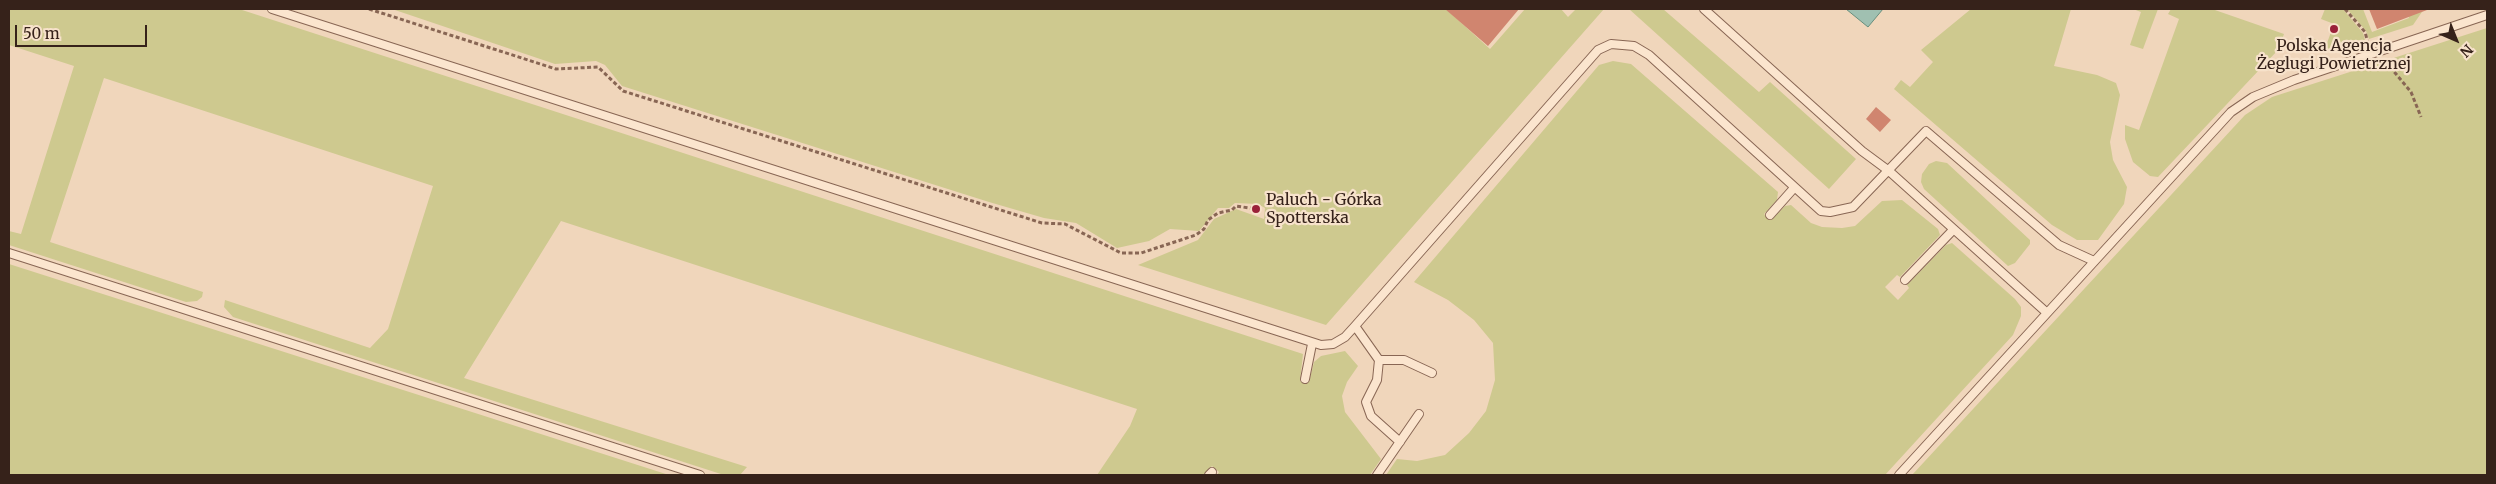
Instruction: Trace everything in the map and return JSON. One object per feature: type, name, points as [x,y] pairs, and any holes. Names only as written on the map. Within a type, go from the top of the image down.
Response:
[{"type":"lane","points":[[272,9],[1321,346],[1333,344],[1355,326],[1598,50],[1611,44],[1634,46],[1649,55],[1821,211],[1830,212],[1853,206],[1926,131],[2059,245],[2094,261]]},
{"type":"lane","points":[[1704,9],[1862,151],[1889,170],[1953,230],[2046,312]]},
{"type":"lane","points":[[1899,475],[2046,312],[2231,112],[2253,98],[2294,80],[2487,15]]},
{"type":"lane","points":[[1770,215],[1794,188]]},
{"type":"lane","points":[[1905,280],[1953,230]]},
{"type":"lane","points":[[9,253],[700,475]]},
{"type":"lane","points":[[1355,326],[1379,360],[1377,380],[1366,402],[1371,416],[1400,442]]},
{"type":"lane","points":[[1305,379],[1312,344]]},
{"type":"lane","points":[[1379,360],[1404,360],[1432,373]]},
{"type":"lane","points":[[1377,475],[1419,414]]},
{"type":"path","points":[[369,9],[556,69],[598,67],[623,91],[1042,223],[1065,224],[1121,254],[1141,253],[1200,232],[1208,220],[1218,212],[1240,206],[1256,209]]},
{"type":"path","points":[[2345,9],[2365,32],[2368,44],[2396,72],[2411,92],[2421,118]]},
{"type":"shaded area","points":[[9,9],[239,9],[1303,354],[1300,381],[1309,382],[1314,362],[1321,356],[1345,351],[1358,366],[1347,382],[1342,396],[1345,412],[1381,459],[1370,475],[1217,475],[1219,472],[1212,466],[1204,475],[1097,475],[1130,426],[1137,409],[561,221],[464,378],[747,467],[740,475],[724,475],[233,317],[224,307],[225,300],[370,348],[388,329],[433,186],[104,78],[50,242],[203,292],[202,297],[197,301],[186,302],[9,245],[9,231],[21,234],[74,66],[9,45]]},
{"type":"shaded area","points":[[392,9],[1446,9],[1490,49],[1525,9],[1561,9],[1568,17],[1576,9],[1604,9],[1326,325],[1138,265],[1198,240],[1214,219],[1236,209],[1264,219],[1265,208],[1258,204],[1235,203],[1229,208],[1218,208],[1199,231],[1170,229],[1149,241],[1117,248],[1076,223],[1044,218],[989,202],[622,86],[605,65],[596,61],[555,64]]},
{"type":"shaded area","points":[[1629,9],[1663,9],[1759,92],[1770,82],[1856,159],[1829,189]]},
{"type":"shaded area","points":[[1846,9],[1883,9],[1868,27]]},
{"type":"shaded area","points":[[1971,9],[2071,9],[2054,66],[2097,75],[2116,83],[2120,95],[2110,142],[2113,160],[2127,187],[2124,204],[2098,240],[2077,240],[2052,225],[1894,89],[1901,80],[1910,87],[1933,62],[1921,50]]},
{"type":"shaded area","points":[[2133,9],[2158,9],[2143,49],[2130,45],[2141,12]]},
{"type":"shaded area","points":[[2171,9],[2212,9],[2284,34],[2278,50],[2158,177],[2150,176],[2133,162],[2125,139],[2125,125],[2139,130],[2179,19],[2168,14]]},
{"type":"shaded area","points":[[2325,9],[2343,9],[2363,33],[2365,40],[2334,51],[2312,44],[2314,39],[2327,43],[2334,24],[2321,19]]},
{"type":"shaded area","points":[[2347,9],[2363,9],[2372,32],[2409,18],[2406,9],[2424,9],[2413,25],[2369,39],[2366,31]]},
{"type":"shaded area","points":[[2487,28],[2487,475],[1912,475],[2245,115],[2272,97]]},
{"type":"shaded area","points":[[1613,61],[1631,64],[1778,192],[1777,200],[1764,214],[1771,220],[1785,206],[1791,205],[1811,223],[1822,227],[1842,228],[1855,226],[1882,201],[1902,200],[1938,229],[1940,235],[1900,277],[1897,275],[1885,287],[1898,300],[1909,288],[1907,285],[1946,245],[1952,243],[2015,299],[2021,307],[2021,316],[2013,335],[1885,475],[1386,475],[1397,459],[1417,461],[1445,455],[1469,433],[1486,411],[1495,380],[1493,343],[1474,320],[1448,300],[1414,282],[1599,65]]},
{"type":"shaded area","points":[[1936,161],[1947,163],[2030,240],[2030,244],[2015,263],[2008,266],[1924,189],[1921,182],[1922,174],[1929,164]]},
{"type":"shaded area","points":[[9,264],[669,475],[9,475]]},
{"type":"building","points":[[1445,9],[1519,9],[1488,46]]},
{"type":"building","points":[[2369,9],[2427,9],[2427,10],[2377,29]]},
{"type":"building","points":[[1876,107],[1891,120],[1880,132],[1866,119]]},
{"type":"place","name":"Polska Agencja Żeglugi Powietrznej","points":[[2334,29]]},
{"type":"place","name":"Paluch - Górka Spotterska","points":[[1256,209]]}]
